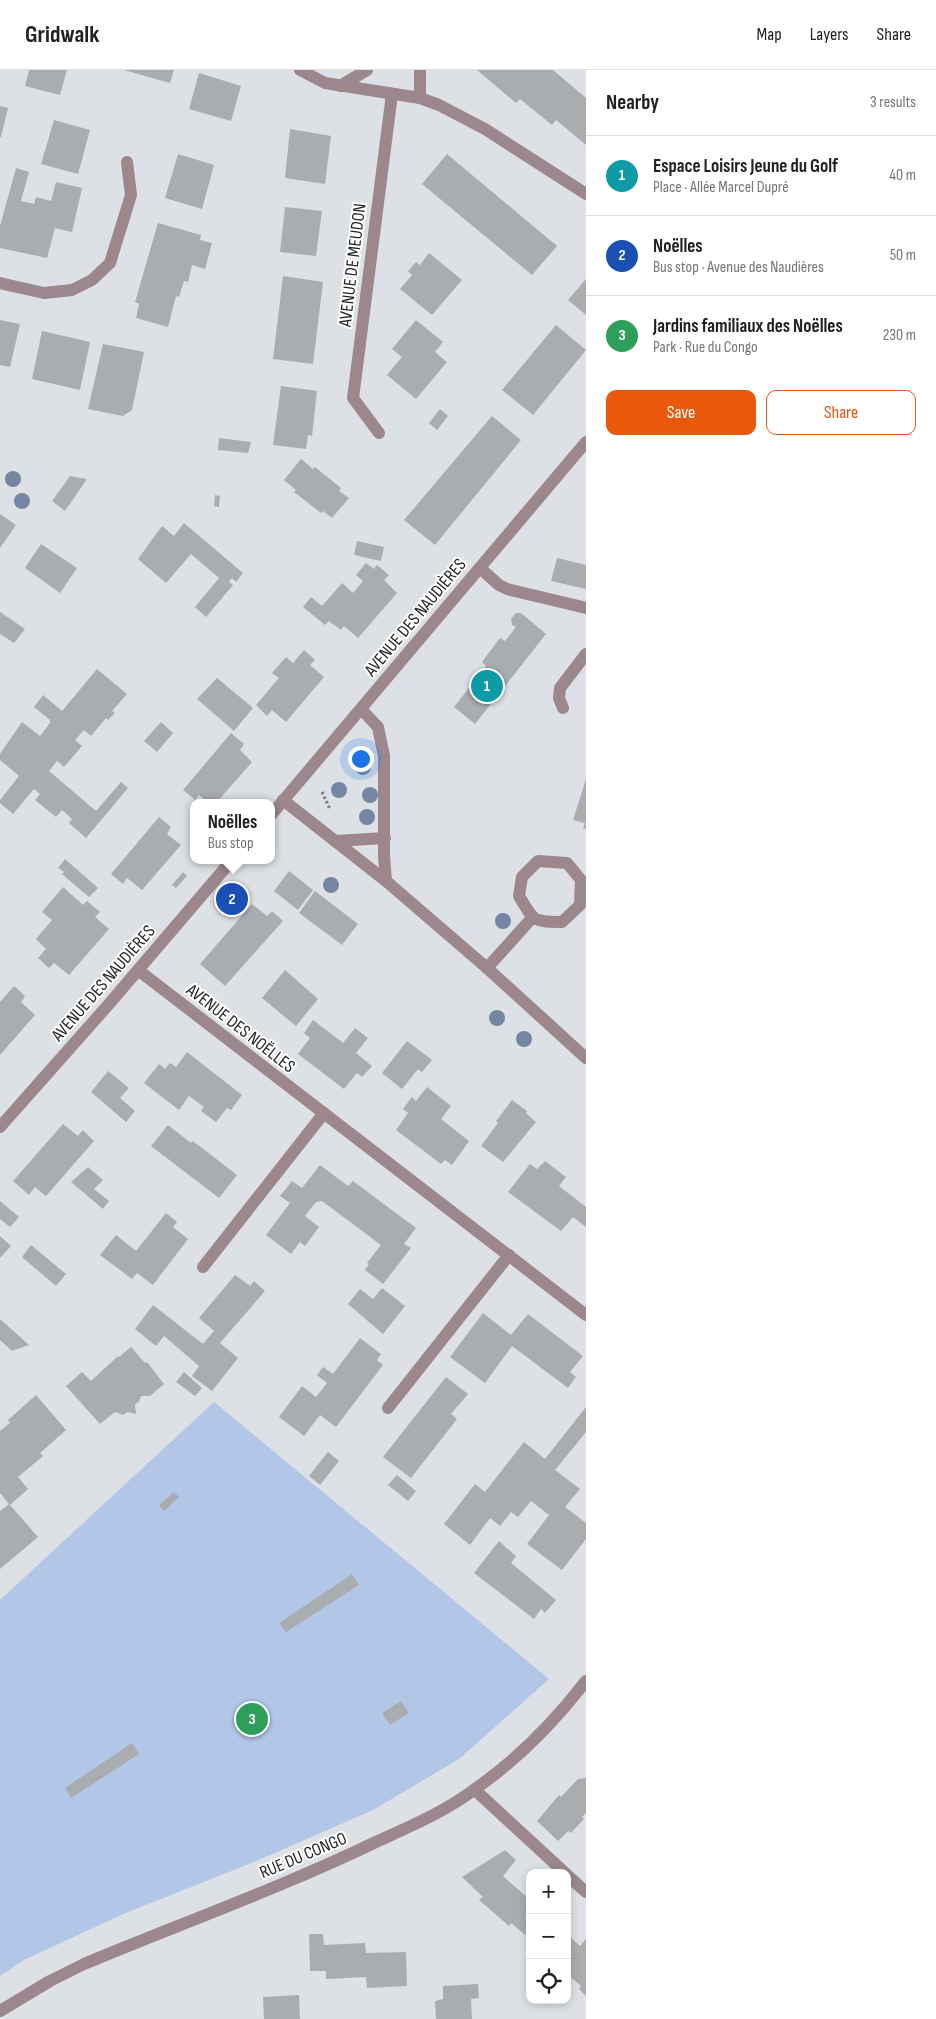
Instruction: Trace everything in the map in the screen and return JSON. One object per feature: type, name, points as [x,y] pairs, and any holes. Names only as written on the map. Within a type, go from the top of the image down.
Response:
[{"type":"street","points":[[300,70],[318,80],[340,86],[420,98],[460,115],[586,194]]},
{"type":"street","points":[[340,86],[367,70]]},
{"type":"street","points":[[420,70],[420,98]]},
{"type":"street","name":"AVENUE DE MEUDON","points":[[379,433],[353,398],[392,94]]},
{"type":"street","points":[[0,283],[44,293],[72,290],[92,280],[110,263],[131,195],[127,162]]},
{"type":"street","name":"AVENUE DES NAUDIÈRES","points":[[275,810],[586,442]]},
{"type":"street","points":[[480,568],[499,585],[507,589],[586,608]]},
{"type":"street","points":[[563,708],[559,698],[560,688],[586,654]]},
{"type":"street","points":[[361,709],[378,727],[382,740],[384,756],[386,881]]},
{"type":"street","points":[[283,800],[386,881],[487,968],[586,1058]]},
{"type":"street","points":[[335,841],[385,838]]},
{"type":"street","points":[[538,861],[567,863],[581,880],[580,905],[562,922],[540,921],[532,918],[519,896],[522,877],[538,861]]},
{"type":"street","name":"AVENUE DES NAUDIÈRES","points":[[0,1127],[229,864]]},
{"type":"street","points":[[487,968],[532,918]]},
{"type":"street","name":"AVENUE DES NOËLLES","points":[[138,970],[586,1314]]},
{"type":"street","points":[[204,1267],[324,1114]]},
{"type":"street","points":[[388,1408],[509,1255]]},
{"type":"street","name":"RUE DU CONGO","points":[[0,2011],[50,1981],[84,1964],[338,1860],[428,1818],[475,1790],[547,1726],[586,1681]]},
{"type":"street","points":[[475,1790],[561,1869]]},
{"type":"street","points":[[571,1878],[586,1892]]},
{"type":"path","points":[[322,792],[329,808],[336,814]]},
{"type":"shaded area","points":[[214,1402],[549,1679],[459,1759],[373,1810],[254,1862],[123,1914],[24,1960],[0,1976],[0,1600]]},
{"type":"building","points":[[29,70],[67,70],[60,95],[25,86]]},
{"type":"building","points":[[124,70],[174,70],[170,83]]},
{"type":"building","points":[[477,70],[553,70],[586,98],[586,145],[556,120],[552,125],[520,99],[516,103]]},
{"type":"building","points":[[199,73],[241,86],[231,121],[189,109]]},
{"type":"building","points":[[0,106],[8,108],[1,137],[0,137]]},
{"type":"building","points":[[54,120],[90,130],[78,174],[41,164]]},
{"type":"building","points":[[290,129],[331,136],[325,184],[285,178]]},
{"type":"building","points":[[178,154],[214,165],[202,209],[165,198]]},
{"type":"building","points":[[447,154],[557,246],[532,275],[422,184]]},
{"type":"building","points":[[16,168],[29,172],[21,201],[34,204],[36,197],[51,201],[56,182],[82,188],[72,232],[55,228],[47,258],[0,248],[0,226]]},
{"type":"building","points":[[285,207],[322,211],[316,256],[280,252]]},
{"type":"building","points":[[158,223],[201,235],[200,240],[212,243],[205,269],[192,265],[188,282],[184,281],[179,297],[176,296],[168,327],[136,318],[139,304],[135,302]]},
{"type":"building","points":[[429,253],[462,280],[432,315],[400,289],[412,275],[408,271],[416,262],[420,265]]},
{"type":"building","points":[[283,276],[323,282],[313,364],[273,359]]},
{"type":"building","points":[[586,279],[586,315],[568,300]]},
{"type":"building","points":[[0,320],[20,324],[10,367],[0,365]]},
{"type":"building","points":[[416,320],[443,342],[435,352],[447,362],[416,399],[387,375],[402,357],[392,349]]},
{"type":"building","points":[[556,325],[586,350],[533,415],[502,390]]},
{"type":"building","points":[[42,331],[90,342],[80,390],[32,379]]},
{"type":"building","points":[[103,344],[144,352],[132,410],[123,416],[88,409]]},
{"type":"building","points":[[281,386],[317,391],[312,436],[308,435],[306,449],[273,445]]},
{"type":"building","points":[[440,409],[448,416],[437,430],[429,423]]},
{"type":"building","points":[[492,416],[521,440],[435,545],[404,520]]},
{"type":"building","points":[[219,438],[251,442],[248,453],[218,450]]},
{"type":"building","points":[[301,459],[313,469],[315,467],[341,488],[339,491],[349,498],[332,518],[323,511],[321,513],[294,492],[296,490],[284,480]]},
{"type":"building","points":[[70,476],[87,479],[65,511],[52,501]]},
{"type":"building","points":[[215,495],[220,496],[219,507],[214,506]]},
{"type":"building","points":[[0,514],[16,525],[0,548]]},
{"type":"building","points":[[184,523],[243,573],[236,582],[232,578],[229,582],[233,585],[206,617],[195,607],[219,578],[191,554],[166,583],[138,559],[162,526],[174,536]]},
{"type":"building","points":[[357,541],[384,547],[381,561],[354,555]]},
{"type":"building","points":[[41,544],[77,568],[60,593],[25,568]]},
{"type":"building","points":[[557,558],[586,565],[586,589],[551,581]]},
{"type":"building","points":[[366,563],[374,569],[377,565],[389,575],[384,580],[397,593],[358,638],[344,626],[341,630],[329,621],[325,625],[303,607],[311,597],[322,606],[342,583],[353,593],[363,581],[356,575]]},
{"type":"building","points":[[0,612],[25,629],[14,643],[0,634]]},
{"type":"building","points":[[516,613],[521,613],[546,634],[475,724],[454,707],[486,666],[482,662],[500,638],[505,641],[516,627],[512,625],[511,619]]},
{"type":"building","points":[[304,650],[315,660],[310,665],[324,677],[286,722],[272,710],[267,716],[256,705],[279,678],[272,673],[286,657],[293,663]]},
{"type":"building","points":[[97,669],[127,694],[112,711],[115,713],[108,720],[106,718],[91,736],[84,730],[75,740],[82,746],[64,767],[57,761],[49,771],[96,811],[121,782],[128,788],[86,838],[69,823],[72,819],[62,810],[56,817],[35,800],[40,794],[34,789],[13,814],[0,803],[0,800],[19,776],[0,760],[0,754],[22,722],[40,736],[50,723],[50,720],[34,707],[43,695],[62,711]]},
{"type":"building","points":[[217,678],[253,708],[234,731],[197,699]]},
{"type":"building","points":[[161,722],[173,733],[157,752],[144,741]]},
{"type":"building","points":[[231,733],[244,744],[240,750],[252,762],[220,799],[204,799],[199,795],[194,799],[183,790]]},
{"type":"building","points":[[586,779],[586,829],[583,828],[585,823],[573,820]]},
{"type":"building","points":[[159,817],[171,827],[167,834],[181,845],[142,890],[127,878],[123,884],[111,874]]},
{"type":"building","points":[[65,859],[98,888],[89,897],[62,874],[64,872],[58,868]]},
{"type":"building","points":[[289,871],[313,890],[298,910],[274,891]]},
{"type":"building","points":[[183,872],[187,876],[176,888],[172,885]]},
{"type":"building","points":[[63,887],[83,905],[87,901],[100,912],[95,917],[109,929],[69,975],[54,963],[49,968],[38,958],[46,949],[36,939],[52,920],[42,912]]},
{"type":"building","points":[[315,891],[358,924],[342,945],[299,913]]},
{"type":"building","points":[[252,904],[267,916],[272,911],[283,921],[225,986],[200,964]]},
{"type":"building","points":[[285,970],[318,999],[296,1026],[262,998]]},
{"type":"building","points":[[14,986],[25,996],[21,1002],[35,1015],[0,1055],[0,1002]]},
{"type":"building","points":[[313,1020],[343,1043],[355,1028],[368,1038],[356,1053],[372,1066],[362,1077],[357,1073],[344,1089],[298,1054],[310,1038],[304,1033]]},
{"type":"building","points":[[407,1041],[432,1060],[422,1072],[418,1069],[402,1089],[382,1073]]},
{"type":"building","points":[[187,1052],[242,1095],[231,1110],[227,1108],[216,1122],[201,1111],[204,1107],[189,1096],[179,1110],[144,1083],[159,1064],[165,1069],[170,1063],[176,1067]]},
{"type":"building","points":[[108,1071],[129,1088],[120,1098],[135,1111],[126,1122],[91,1092]]},
{"type":"building","points":[[427,1087],[451,1106],[441,1119],[469,1141],[452,1165],[445,1160],[441,1164],[396,1130],[408,1113],[403,1109],[412,1097],[416,1101]]},
{"type":"building","points":[[512,1100],[527,1111],[526,1113],[536,1122],[503,1162],[481,1146],[498,1123],[496,1121]]},
{"type":"building","points":[[63,1124],[78,1136],[83,1130],[94,1141],[46,1196],[35,1187],[29,1195],[13,1181]]},
{"type":"building","points":[[168,1125],[191,1143],[193,1141],[237,1175],[219,1198],[151,1146]]},
{"type":"building","points":[[545,1161],[566,1177],[559,1186],[586,1207],[586,1227],[573,1217],[561,1231],[508,1192],[530,1164],[537,1169]]},
{"type":"building","points":[[320,1165],[348,1186],[353,1181],[416,1228],[404,1244],[411,1248],[383,1284],[365,1270],[369,1264],[367,1263],[381,1245],[322,1201],[316,1202],[305,1216],[319,1227],[305,1246],[300,1242],[291,1254],[266,1235],[290,1203],[280,1196],[292,1181],[302,1188]]},
{"type":"building","points":[[88,1167],[103,1180],[94,1189],[109,1201],[103,1209],[71,1182]]},
{"type":"building","points":[[0,1201],[19,1217],[10,1227],[0,1219]]},
{"type":"building","points":[[166,1213],[177,1222],[173,1227],[188,1239],[153,1285],[137,1273],[132,1279],[100,1255],[116,1235],[136,1251]]},
{"type":"building","points":[[0,1236],[11,1246],[0,1258]]},
{"type":"building","points":[[31,1245],[66,1274],[56,1286],[22,1257]]},
{"type":"building","points":[[235,1275],[250,1286],[254,1281],[265,1291],[220,1343],[238,1358],[212,1391],[192,1376],[199,1366],[164,1336],[156,1346],[135,1329],[153,1305],[203,1344],[214,1331],[199,1318]]},
{"type":"building","points":[[382,1288],[405,1306],[383,1334],[348,1304],[360,1289],[373,1299]]},
{"type":"building","points":[[483,1313],[511,1335],[528,1314],[583,1356],[570,1372],[576,1377],[568,1388],[512,1346],[485,1383],[450,1357]]},
{"type":"building","points":[[0,1319],[29,1345],[12,1351],[0,1340]]},
{"type":"building","points":[[360,1338],[381,1354],[377,1360],[383,1365],[336,1427],[320,1415],[304,1436],[279,1417],[302,1386],[316,1397],[327,1383],[317,1375],[323,1367],[333,1374]]},
{"type":"building","points":[[131,1347],[145,1363],[147,1362],[164,1384],[150,1396],[141,1396],[139,1402],[135,1404],[136,1414],[127,1412],[123,1415],[115,1412],[100,1424],[66,1386],[82,1372],[91,1381],[118,1356]]},
{"type":"building","points":[[184,1372],[202,1388],[195,1396],[176,1382]]},
{"type":"building","points":[[446,1377],[468,1394],[451,1414],[457,1419],[411,1478],[383,1457]]},
{"type":"building","points":[[36,1395],[66,1430],[40,1453],[43,1456],[18,1477],[28,1489],[10,1505],[38,1537],[0,1569],[0,1511],[9,1504],[0,1493],[0,1431],[10,1423],[8,1420]]},
{"type":"building","points":[[586,1407],[586,1432],[555,1470],[580,1489],[565,1507],[586,1523],[586,1539],[562,1570],[527,1544],[549,1515],[531,1501],[518,1517],[511,1512],[500,1526],[490,1518],[470,1545],[444,1524],[475,1484],[485,1492],[524,1442],[545,1459]]},
{"type":"building","points":[[328,1452],[339,1461],[320,1485],[309,1476]]},
{"type":"building","points":[[397,1475],[416,1491],[408,1501],[388,1485]]},
{"type":"building","points":[[174,1492],[179,1497],[164,1511],[159,1505]]},
{"type":"building","points":[[499,1541],[516,1556],[511,1563],[556,1600],[545,1613],[541,1609],[534,1619],[474,1573]]},
{"type":"building","points":[[352,1574],[359,1585],[286,1632],[279,1623]]},
{"type":"building","points":[[401,1701],[409,1713],[390,1725],[382,1713]]},
{"type":"building","points":[[132,1743],[139,1754],[71,1798],[65,1788]]},
{"type":"building","points":[[586,1778],[586,1813],[582,1817],[584,1819],[571,1833],[568,1831],[558,1841],[537,1821],[559,1795],[561,1797],[578,1779]]},
{"type":"building","points":[[505,1850],[516,1860],[503,1876],[526,1896],[526,1936],[511,1923],[509,1926],[479,1900],[483,1897],[462,1877]]},
{"type":"building","points":[[309,1934],[323,1934],[324,1945],[365,1943],[366,1953],[406,1952],[407,1986],[367,1988],[366,1977],[326,1979],[326,1971],[310,1971]]},
{"type":"building","points":[[571,1938],[580,1946],[586,1939],[586,1996],[579,1989],[581,1986],[571,1977]]},
{"type":"building","points":[[478,1984],[479,1998],[471,1999],[472,2019],[436,2019],[435,2001],[443,1999],[443,1986]]},
{"type":"building","points":[[299,1995],[300,2019],[264,2019],[263,1997]]},
{"type":"place","name":"Espace Loisirs Jeune du Golf","points":[[487,686]]},
{"type":"place","name":"Noëlles","points":[[232,899]]},
{"type":"place","name":"Jardins familiaux des Noëlles","points":[[252,1719]]}]
